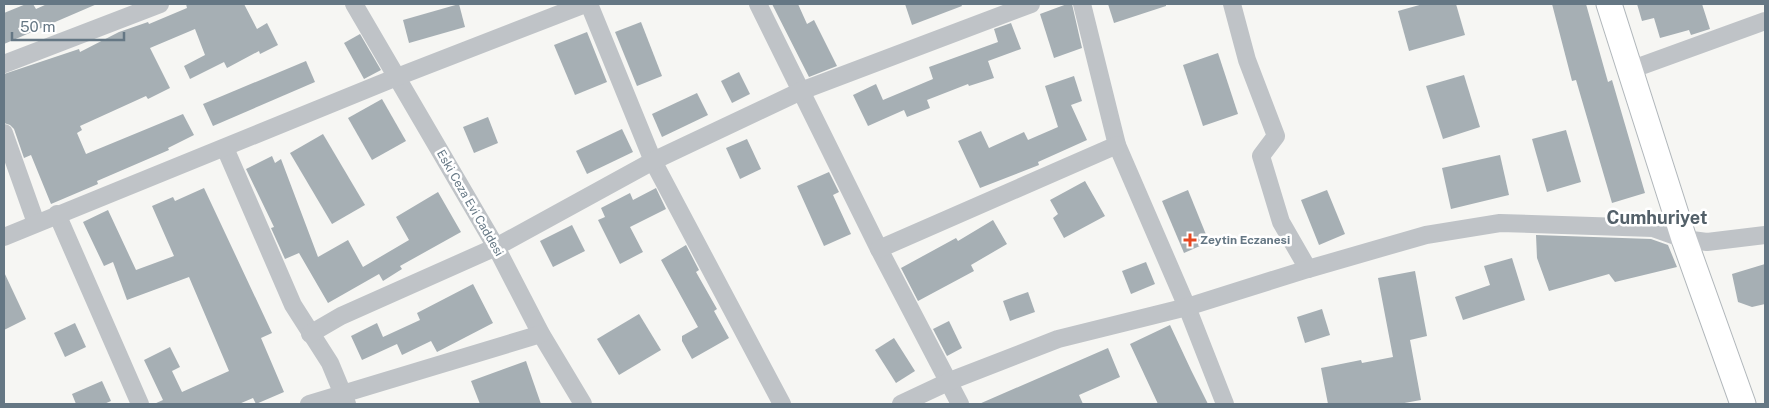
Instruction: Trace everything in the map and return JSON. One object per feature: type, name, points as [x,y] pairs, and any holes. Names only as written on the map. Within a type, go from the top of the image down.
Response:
[{"type":"street","points":[[4,64],[160,4]]},
{"type":"street","name":"Eski Ceza Evi Caddesi","points":[[354,4],[496,248],[541,334],[583,404]]},
{"type":"street","points":[[4,237],[397,77],[585,4]]},
{"type":"street","points":[[589,4],[654,161],[782,404]]},
{"type":"street","points":[[758,4],[879,249],[950,381],[960,404]]},
{"type":"street","points":[[310,334],[342,316],[496,248],[654,161],[801,91],[1031,4]]},
{"type":"street","points":[[1082,4],[1117,145],[1187,307],[1225,404]]},
{"type":"street","points":[[1232,4],[1248,60],[1276,136],[1261,156],[1281,222],[1308,269]]},
{"type":"street","points":[[1598,4],[1677,236],[1730,404]]},
{"type":"street","points":[[1609,4],[1630,70],[1677,236],[1742,404]]},
{"type":"street","points":[[1630,70],[1765,21]]},
{"type":"street","points":[[4,133],[36,223]]},
{"type":"street","points":[[879,249],[1117,145]]},
{"type":"street","points":[[225,148],[293,305],[330,363],[344,399]]},
{"type":"street","points":[[57,214],[140,404]]},
{"type":"street","points":[[901,404],[950,381],[1058,339],[1187,307],[1426,235],[1500,223],[1652,228],[1677,236],[1707,242],[1765,235]]},
{"type":"street","points":[[308,404],[344,399],[541,334]]},
{"type":"building","points":[[26,4],[33,4],[36,9],[47,4],[97,4],[4,44],[4,13]]},
{"type":"building","points":[[186,4],[244,4],[257,29],[267,23],[278,45],[260,54],[259,51],[227,68],[224,62],[190,79],[184,66],[205,55],[195,29],[150,48],[170,88],[148,99],[146,96],[80,126],[82,130],[77,133],[86,154],[183,114],[194,135],[168,148],[169,150],[97,181],[98,184],[51,204],[31,155],[24,158],[14,129],[4,123],[4,74],[79,49],[80,52],[119,32],[148,22],[149,24],[187,8]]},
{"type":"building","points":[[459,4],[465,27],[409,43],[403,20]]},
{"type":"building","points":[[772,4],[798,4],[807,24],[814,20],[837,66],[809,77]]},
{"type":"building","points":[[905,4],[961,4],[962,6],[912,25]]},
{"type":"building","points":[[1072,4],[1082,48],[1054,58],[1040,14]]},
{"type":"building","points":[[1108,4],[1166,4],[1166,6],[1114,23]]},
{"type":"building","points":[[1423,4],[1456,4],[1465,35],[1409,51],[1398,11]]},
{"type":"building","points":[[1552,4],[1586,4],[1608,82],[1612,80],[1645,193],[1612,203],[1576,80],[1572,81]]},
{"type":"building","points":[[1637,4],[1702,4],[1710,29],[1691,35],[1689,30],[1660,38],[1654,18],[1642,21]]},
{"type":"building","points":[[641,22],[662,76],[637,86],[615,32]]},
{"type":"building","points":[[1011,23],[1021,49],[988,61],[994,78],[969,86],[968,84],[927,100],[930,108],[907,117],[904,110],[868,126],[853,95],[876,84],[883,100],[933,79],[929,67],[998,42],[994,29]]},
{"type":"building","points":[[587,32],[607,82],[575,95],[554,45]]},
{"type":"building","points":[[360,34],[381,70],[364,79],[344,43]]},
{"type":"building","points":[[1218,53],[1238,114],[1203,126],[1183,65]]},
{"type":"building","points":[[306,61],[315,82],[213,126],[203,104]]},
{"type":"building","points":[[739,72],[750,94],[732,103],[721,81]]},
{"type":"building","points":[[1464,75],[1480,127],[1443,139],[1426,86]]},
{"type":"building","points":[[1074,76],[1082,101],[1071,105],[1087,140],[1038,162],[1039,165],[980,188],[958,141],[981,131],[989,148],[1024,132],[1028,140],[1058,127],[1045,86]]},
{"type":"building","points":[[697,93],[708,115],[662,137],[652,114]]},
{"type":"building","points":[[382,99],[406,141],[372,160],[348,118]]},
{"type":"building","points":[[488,117],[498,143],[474,153],[463,127]]},
{"type":"building","points":[[622,129],[633,152],[587,174],[576,151]]},
{"type":"building","points":[[1566,130],[1581,182],[1547,192],[1532,139]]},
{"type":"building","points":[[323,134],[365,205],[332,224],[290,153]]},
{"type":"building","points":[[747,139],[761,169],[740,179],[726,148]]},
{"type":"building","points":[[1500,155],[1509,195],[1451,209],[1442,168]]},
{"type":"building","points":[[272,156],[275,163],[281,159],[318,257],[348,240],[363,267],[409,240],[396,217],[438,192],[461,232],[400,266],[402,269],[383,281],[379,274],[328,303],[299,253],[285,259],[271,228],[274,227],[246,169]]},
{"type":"building","points":[[829,172],[839,192],[833,195],[851,234],[824,246],[797,186]]},
{"type":"building","points":[[1085,181],[1105,216],[1064,238],[1053,218],[1058,214],[1050,200]]},
{"type":"building","points":[[204,188],[272,333],[261,338],[284,392],[256,404],[253,398],[239,404],[154,404],[163,400],[144,360],[170,347],[180,367],[172,371],[182,392],[229,371],[189,277],[127,300],[113,262],[104,266],[83,222],[108,210],[136,270],[174,256],[152,206],[173,197],[175,201]]},
{"type":"building","points":[[656,188],[666,209],[630,227],[643,252],[620,264],[598,220],[605,217],[601,208],[630,193],[633,200]]},
{"type":"building","points":[[1188,190],[1209,242],[1184,253],[1162,201]]},
{"type":"building","points":[[1327,190],[1345,234],[1319,245],[1301,200]]},
{"type":"building","points":[[993,220],[1007,244],[971,265],[974,271],[918,301],[901,268],[956,238],[958,241]]},
{"type":"building","points":[[572,225],[585,251],[553,267],[540,241]]},
{"type":"building","points":[[1536,235],[1651,239],[1668,245],[1677,267],[1615,282],[1609,274],[1549,291],[1537,258]]},
{"type":"building","points":[[686,245],[699,270],[696,272],[717,309],[714,311],[729,338],[692,359],[682,341],[682,336],[698,327],[661,260]]},
{"type":"building","points":[[1512,258],[1525,300],[1463,320],[1455,297],[1490,285],[1484,266]]},
{"type":"building","points":[[1146,262],[1155,284],[1131,294],[1122,271]]},
{"type":"building","points":[[1765,264],[1765,304],[1752,307],[1738,302],[1732,274]]},
{"type":"building","points":[[1415,271],[1427,336],[1410,340],[1421,400],[1399,404],[1328,404],[1321,368],[1361,360],[1362,363],[1393,357],[1378,278]]},
{"type":"building","points":[[4,272],[26,319],[4,330]]},
{"type":"building","points":[[473,284],[493,323],[437,352],[431,341],[402,355],[397,344],[362,360],[351,336],[377,323],[383,337],[420,320],[417,313]]},
{"type":"building","points":[[1028,292],[1035,312],[1010,321],[1003,301]]},
{"type":"building","points":[[1322,309],[1330,335],[1305,343],[1297,317]]},
{"type":"building","points":[[639,314],[661,350],[619,375],[597,339]]},
{"type":"building","points":[[949,321],[962,348],[947,356],[933,329]]},
{"type":"building","points":[[75,323],[86,347],[65,357],[54,333]]},
{"type":"building","points":[[1170,325],[1208,404],[1158,404],[1130,344]]},
{"type":"building","points":[[894,338],[915,371],[896,383],[875,350]]},
{"type":"building","points":[[1108,348],[1120,377],[1079,395],[1083,404],[979,404]]},
{"type":"building","points":[[526,361],[541,404],[480,404],[471,381]]},
{"type":"building","points":[[102,381],[111,401],[104,404],[76,404],[72,394]]},
{"type":"place","name":"Zeytin Eczanesi","points":[[1190,240]]},
{"type":"district","name":"Cumhuriyet","points":[[1657,217]]}]
